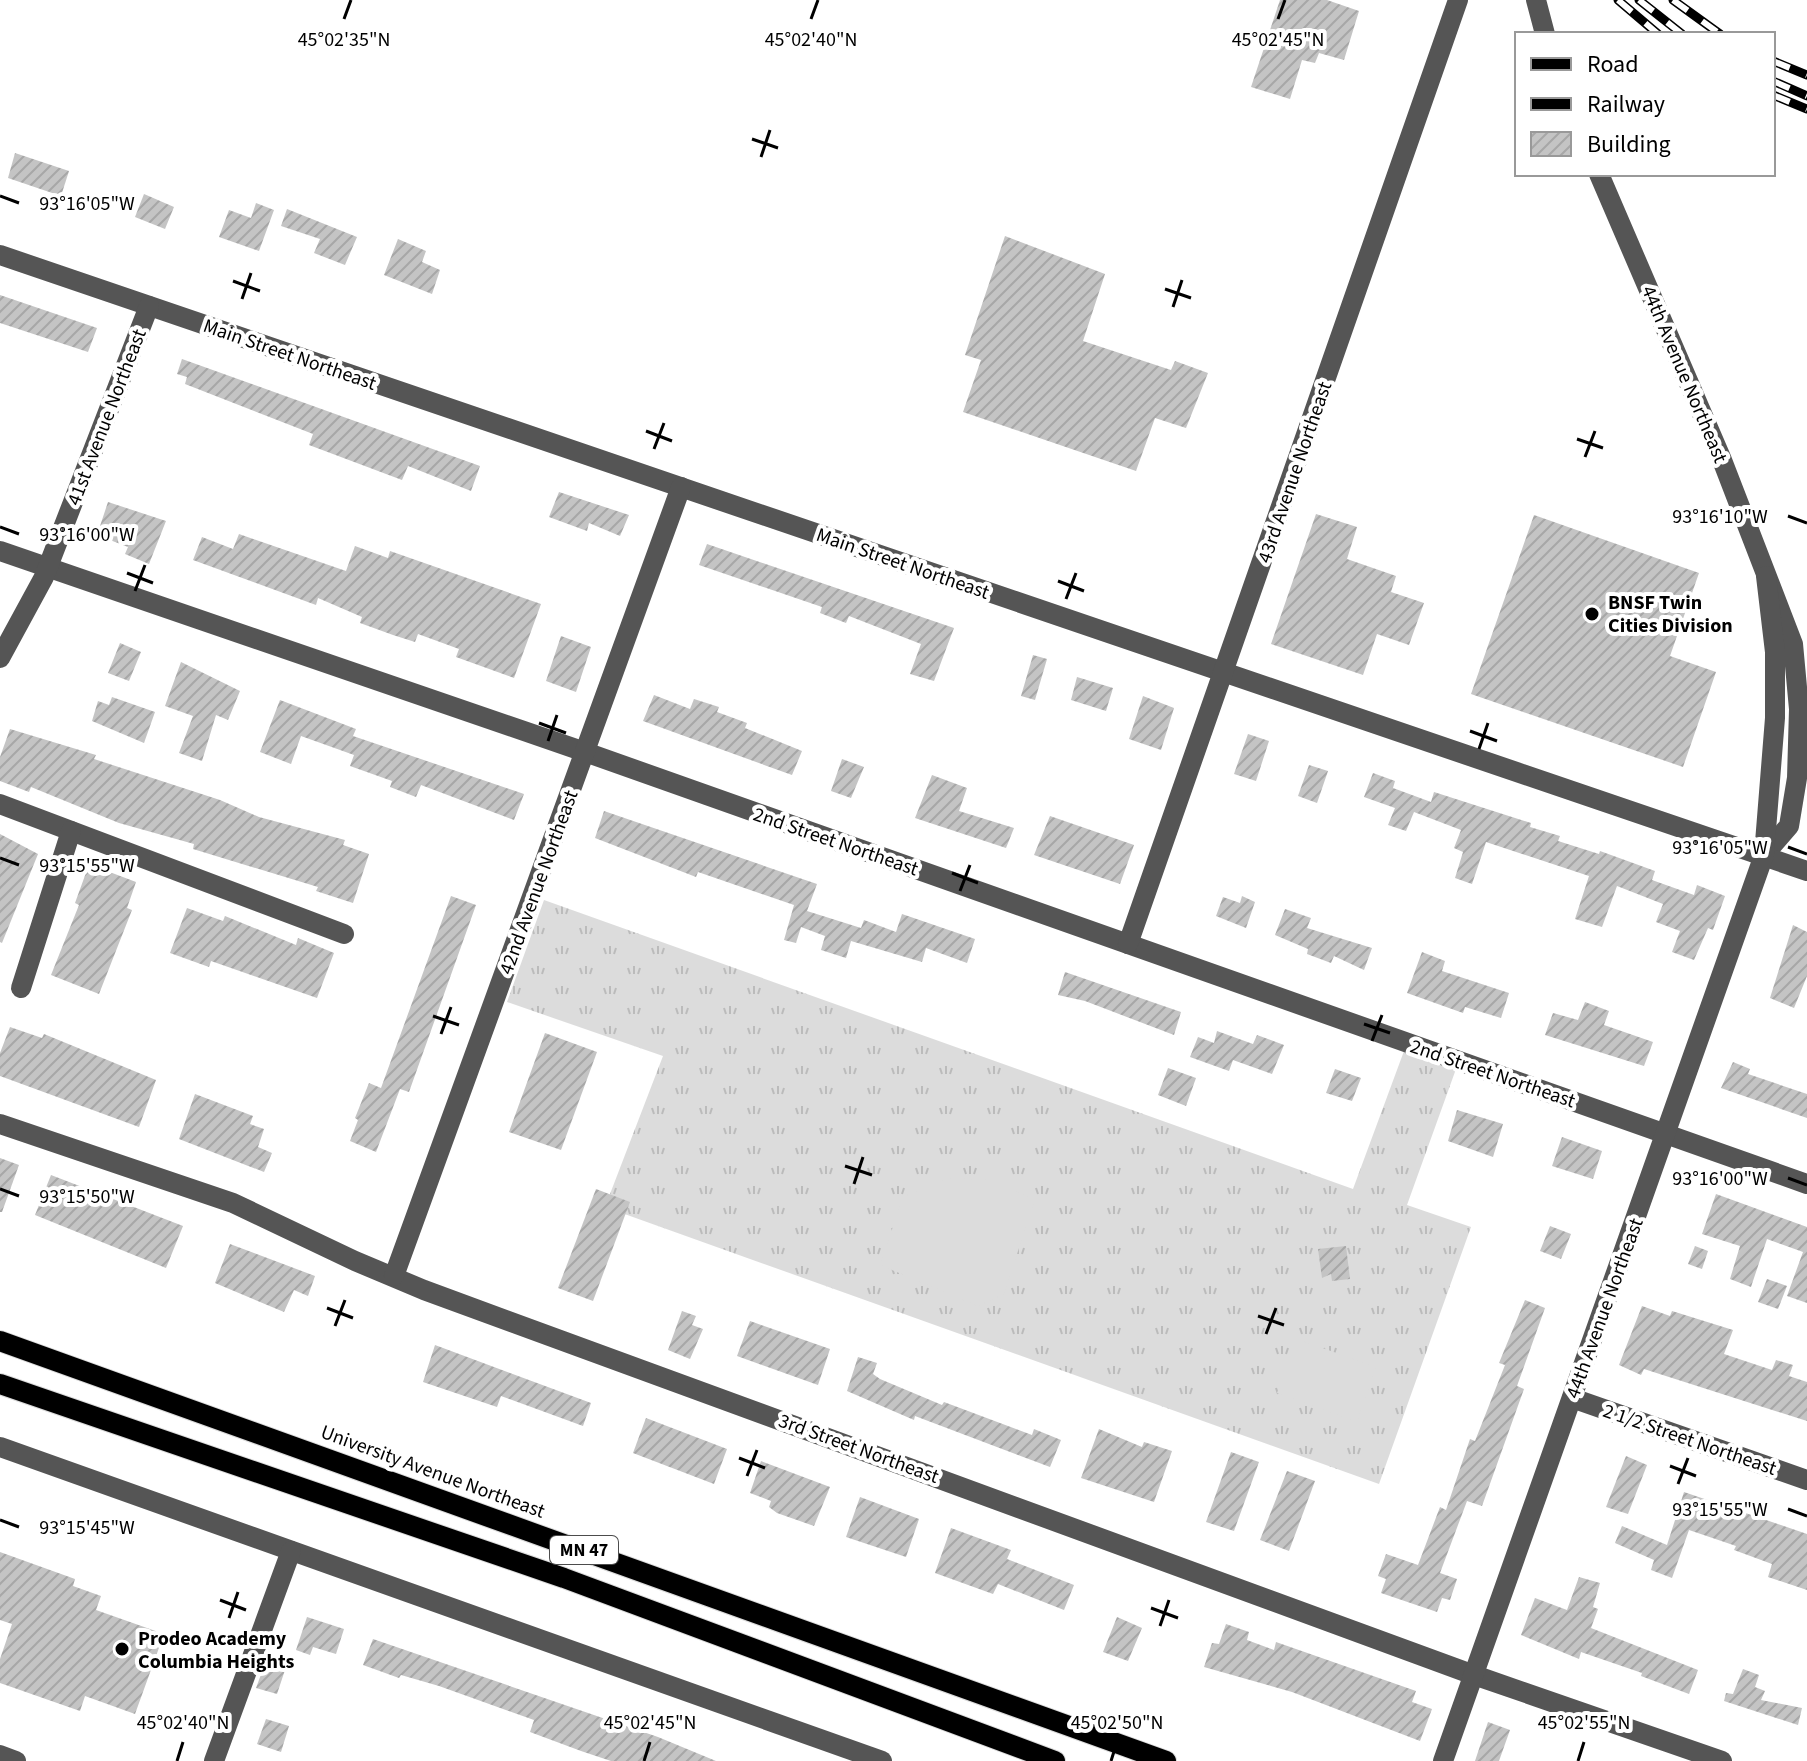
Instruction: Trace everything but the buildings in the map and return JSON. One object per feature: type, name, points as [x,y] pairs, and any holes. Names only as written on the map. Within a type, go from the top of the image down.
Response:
[{"type":"main road","name":"University Avenue Northeast","points":[[0,1341],[1166,1761]]},
{"type":"main road","name":"MN 47","points":[[0,1384],[564,1578],[1055,1761]]},
{"type":"street","name":"43rd Avenue Northeast","points":[[1128,944],[1458,0]]},
{"type":"street","points":[[1536,0],[1544,32]]},
{"type":"street","name":"44th Avenue Northeast","points":[[1443,1761],[1764,855],[1775,718],[1775,652],[1766,576],[1722,460],[1600,176]]},
{"type":"street","name":"Main Street Northeast","points":[[0,255],[1807,871]]},
{"type":"street","name":"41st Avenue Northeast","points":[[0,658],[48,567],[149,306]]},
{"type":"street","name":"42nd Avenue Northeast","points":[[394,1276],[681,487]]},
{"type":"street","name":"2nd Street Northeast","points":[[0,551],[585,752],[1807,1184]]},
{"type":"street","points":[[0,804],[344,934]]},
{"type":"street","points":[[21,988],[71,831]]},
{"type":"street","name":"3rd Street Northeast","points":[[0,1124],[233,1203],[355,1261],[394,1276],[1474,1675],[1722,1761]]},
{"type":"street","name":"2 1/2 Street Northeast","points":[[1572,1398],[1807,1480]]},
{"type":"street","points":[[0,1447],[882,1761]]},
{"type":"street","points":[[214,1761],[291,1551]]},
{"type":"street","points":[[0,1755],[16,1761]]},
{"type":"green space","points":[[544,900],[1353,1189],[1404,1051],[1456,1069],[1407,1205],[1471,1227],[1379,1484],[605,1207],[663,1056],[507,1002]]},
{"type":"green space","points":[[947,1178],[989,1180],[1035,1199],[1004,1294],[978,1306],[880,1265],[903,1197]]},
{"type":"green space","points":[[1297,1339],[1376,1367],[1357,1422],[1277,1393]]},
{"type":"railway","points":[[1618,0],[1656,32]]},
{"type":"railway","points":[[1639,0],[1679,32]]},
{"type":"railway","points":[[1673,0],[1717,32]]},
{"type":"railway","points":[[1775,62],[1807,75]]},
{"type":"railway","points":[[1775,82],[1807,96]]},
{"type":"railway","points":[[1775,96],[1807,109]]},
{"type":"place","name":"BNSF Twin Cities Division","points":[[1592,614]]},
{"type":"place","name":"Prodeo Academy Columbia Heights","points":[[122,1649]]}]
